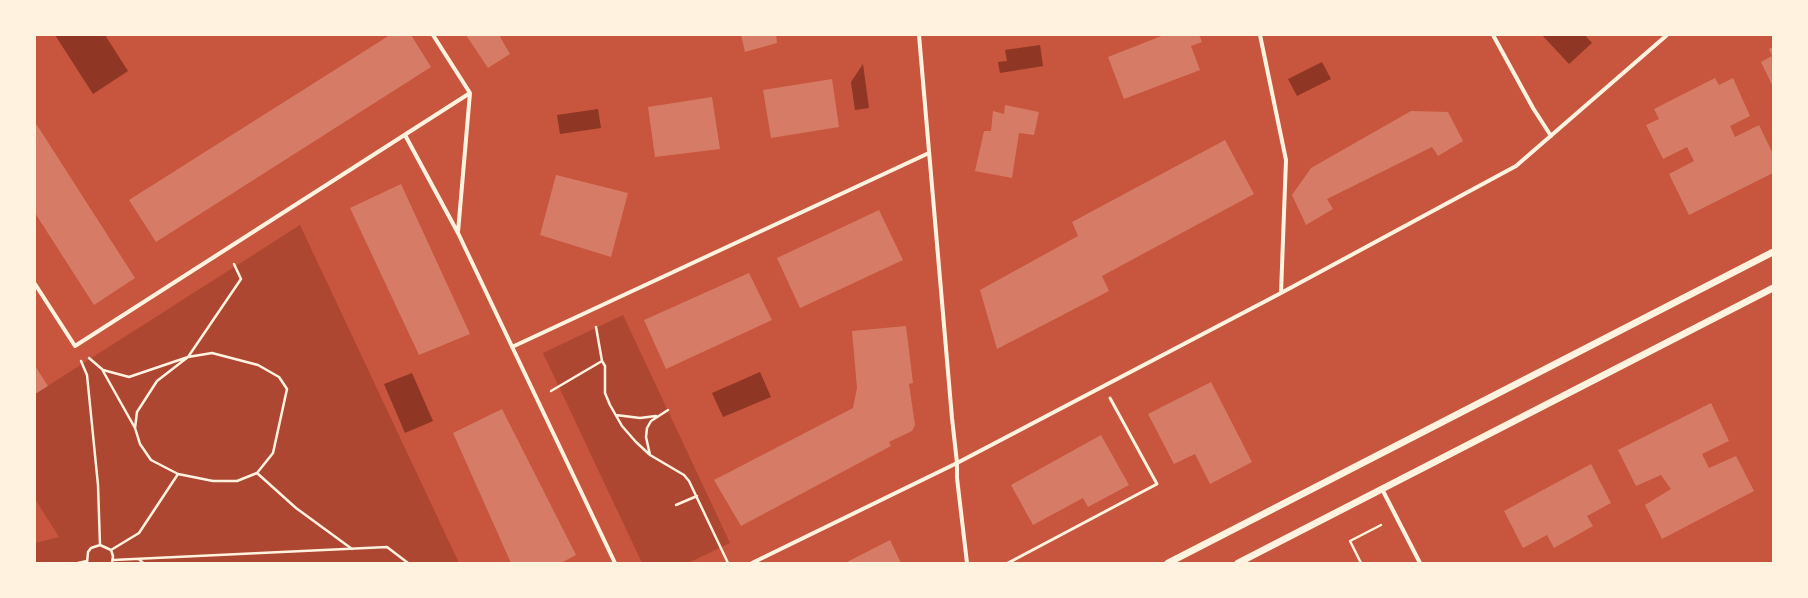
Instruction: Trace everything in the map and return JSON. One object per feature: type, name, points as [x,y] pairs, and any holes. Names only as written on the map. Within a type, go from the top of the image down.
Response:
[{"type":"street","points":[[433,35],[470,93],[458,233]]},
{"type":"street","points":[[919,35],[952,418],[958,463],[957,478],[967,563]]},
{"type":"street","points":[[1260,35],[1286,160],[1281,293]]},
{"type":"street","points":[[1493,35],[1532,108],[1551,136]]},
{"type":"street","points":[[752,563],[958,463],[1281,293],[1516,166],[1667,35]]},
{"type":"street","points":[[35,284],[75,346],[470,93]]},
{"type":"street","points":[[405,135],[458,233],[614,563]]},
{"type":"street","points":[[512,346],[929,153]]},
{"type":"street","points":[[1168,563],[1773,252]]},
{"type":"street","points":[[1238,563],[1773,288]]},
{"type":"street","points":[[1382,489],[1420,563]]},
{"type":"lane","points":[[1008,563],[1157,484],[1110,398]]},
{"type":"path","points":[[135,428],[137,412],[157,380],[188,357],[241,279],[228,248]]},
{"type":"path","points":[[593,309],[602,361],[605,366],[605,393],[616,415],[631,436],[650,455],[684,475],[689,481],[728,563]]},
{"type":"path","points":[[75,346],[103,370],[135,428],[140,444],[151,460],[178,474],[213,481],[237,481],[257,473],[273,453],[287,389],[279,377],[258,365],[212,353],[188,357],[129,377],[103,370]]},
{"type":"path","points":[[75,346],[87,375],[98,485],[100,545]]},
{"type":"path","points":[[538,400],[602,361]]},
{"type":"path","points":[[650,455],[646,437],[647,428],[651,421],[658,415],[668,410]]},
{"type":"path","points":[[616,415],[640,418],[658,415]]},
{"type":"path","points":[[257,473],[296,508],[353,549]]},
{"type":"path","points":[[111,550],[139,533],[178,474]]},
{"type":"path","points":[[676,505],[697,496]]},
{"type":"path","points":[[1361,563],[1350,541],[1397,517]]},
{"type":"path","points":[[78,563],[87,562],[87,556],[91,548],[100,545],[111,550]]},
{"type":"path","points":[[111,550],[113,561],[387,547],[408,563]]},
{"type":"path","points":[[139,559],[143,563]]},
{"type":"shaded area","points":[[55,35],[105,35],[128,71],[93,94]]},
{"type":"shaded area","points":[[1542,35],[1585,35],[1592,43],[1569,64]]},
{"type":"shaded area","points":[[1040,45],[1043,66],[1000,73],[998,62],[1007,61],[1005,50]]},
{"type":"shaded area","points":[[1322,62],[1331,79],[1297,96],[1288,79]]},
{"type":"shaded area","points":[[863,64],[869,108],[855,110],[851,82]]},
{"type":"shaded area","points":[[598,109],[601,128],[560,134],[557,115]]},
{"type":"shaded area","points":[[300,225],[459,563],[35,563],[35,543],[59,537],[35,499],[35,394]]},
{"type":"shaded area","points":[[623,315],[730,543],[688,563],[642,563],[543,353]]},
{"type":"shaded area","points":[[760,372],[771,397],[723,417],[712,393]]},
{"type":"shaded area","points":[[412,373],[433,421],[405,433],[384,384]]},
{"type":"building","points":[[390,35],[411,35],[431,67],[156,242],[129,200]]},
{"type":"building","points":[[466,35],[502,35],[500,37],[510,54],[488,68]]},
{"type":"building","points":[[741,35],[776,35],[777,43],[745,52]]},
{"type":"building","points":[[1164,35],[1199,35],[1202,42],[1191,46],[1200,70],[1124,99],[1108,57]]},
{"type":"building","points":[[1773,47],[1773,87],[1761,62],[1772,56],[1769,49]]},
{"type":"building","points":[[1715,78],[1719,85],[1733,78],[1750,116],[1730,126],[1735,137],[1759,125],[1773,154],[1773,173],[1689,215],[1669,174],[1694,161],[1687,147],[1663,159],[1646,125],[1659,119],[1654,109]]},
{"type":"building","points":[[832,79],[839,127],[771,138],[763,90]]},
{"type":"building","points":[[712,97],[720,149],[655,157],[648,107]]},
{"type":"building","points":[[1005,105],[1039,112],[1034,135],[1019,133],[1012,178],[975,171],[984,131],[991,131],[993,111],[1004,114]]},
{"type":"building","points":[[1411,111],[1448,112],[1463,141],[1438,156],[1432,147],[1327,199],[1333,209],[1306,225],[1292,195],[1311,168]]},
{"type":"building","points":[[35,122],[135,278],[94,305],[35,213]]},
{"type":"building","points":[[1225,140],[1254,194],[1102,276],[1109,291],[997,349],[980,290],[1078,236],[1072,222]]},
{"type":"building","points":[[556,175],[628,193],[611,257],[540,235]]},
{"type":"building","points":[[401,184],[470,334],[419,355],[350,208]]},
{"type":"building","points":[[879,210],[903,260],[800,308],[777,258]]},
{"type":"building","points":[[749,273],[772,320],[666,369],[644,320]]},
{"type":"building","points":[[906,326],[913,383],[909,384],[915,425],[912,431],[889,442],[891,446],[741,526],[714,480],[853,408],[857,388],[852,331]]},
{"type":"building","points":[[35,366],[48,386],[35,394]]},
{"type":"building","points":[[1211,382],[1252,462],[1210,484],[1195,454],[1174,464],[1148,414]]},
{"type":"building","points":[[1711,403],[1729,441],[1702,454],[1709,468],[1736,456],[1754,491],[1662,539],[1645,505],[1671,489],[1661,475],[1636,486],[1618,450]]},
{"type":"building","points":[[502,409],[576,555],[561,563],[511,563],[453,433]]},
{"type":"building","points":[[1101,435],[1129,485],[1088,507],[1083,498],[1033,525],[1011,485]]},
{"type":"building","points":[[1591,464],[1611,503],[1587,516],[1593,526],[1554,548],[1547,535],[1523,548],[1504,511]]},
{"type":"building","points":[[890,540],[901,563],[845,563]]}]
